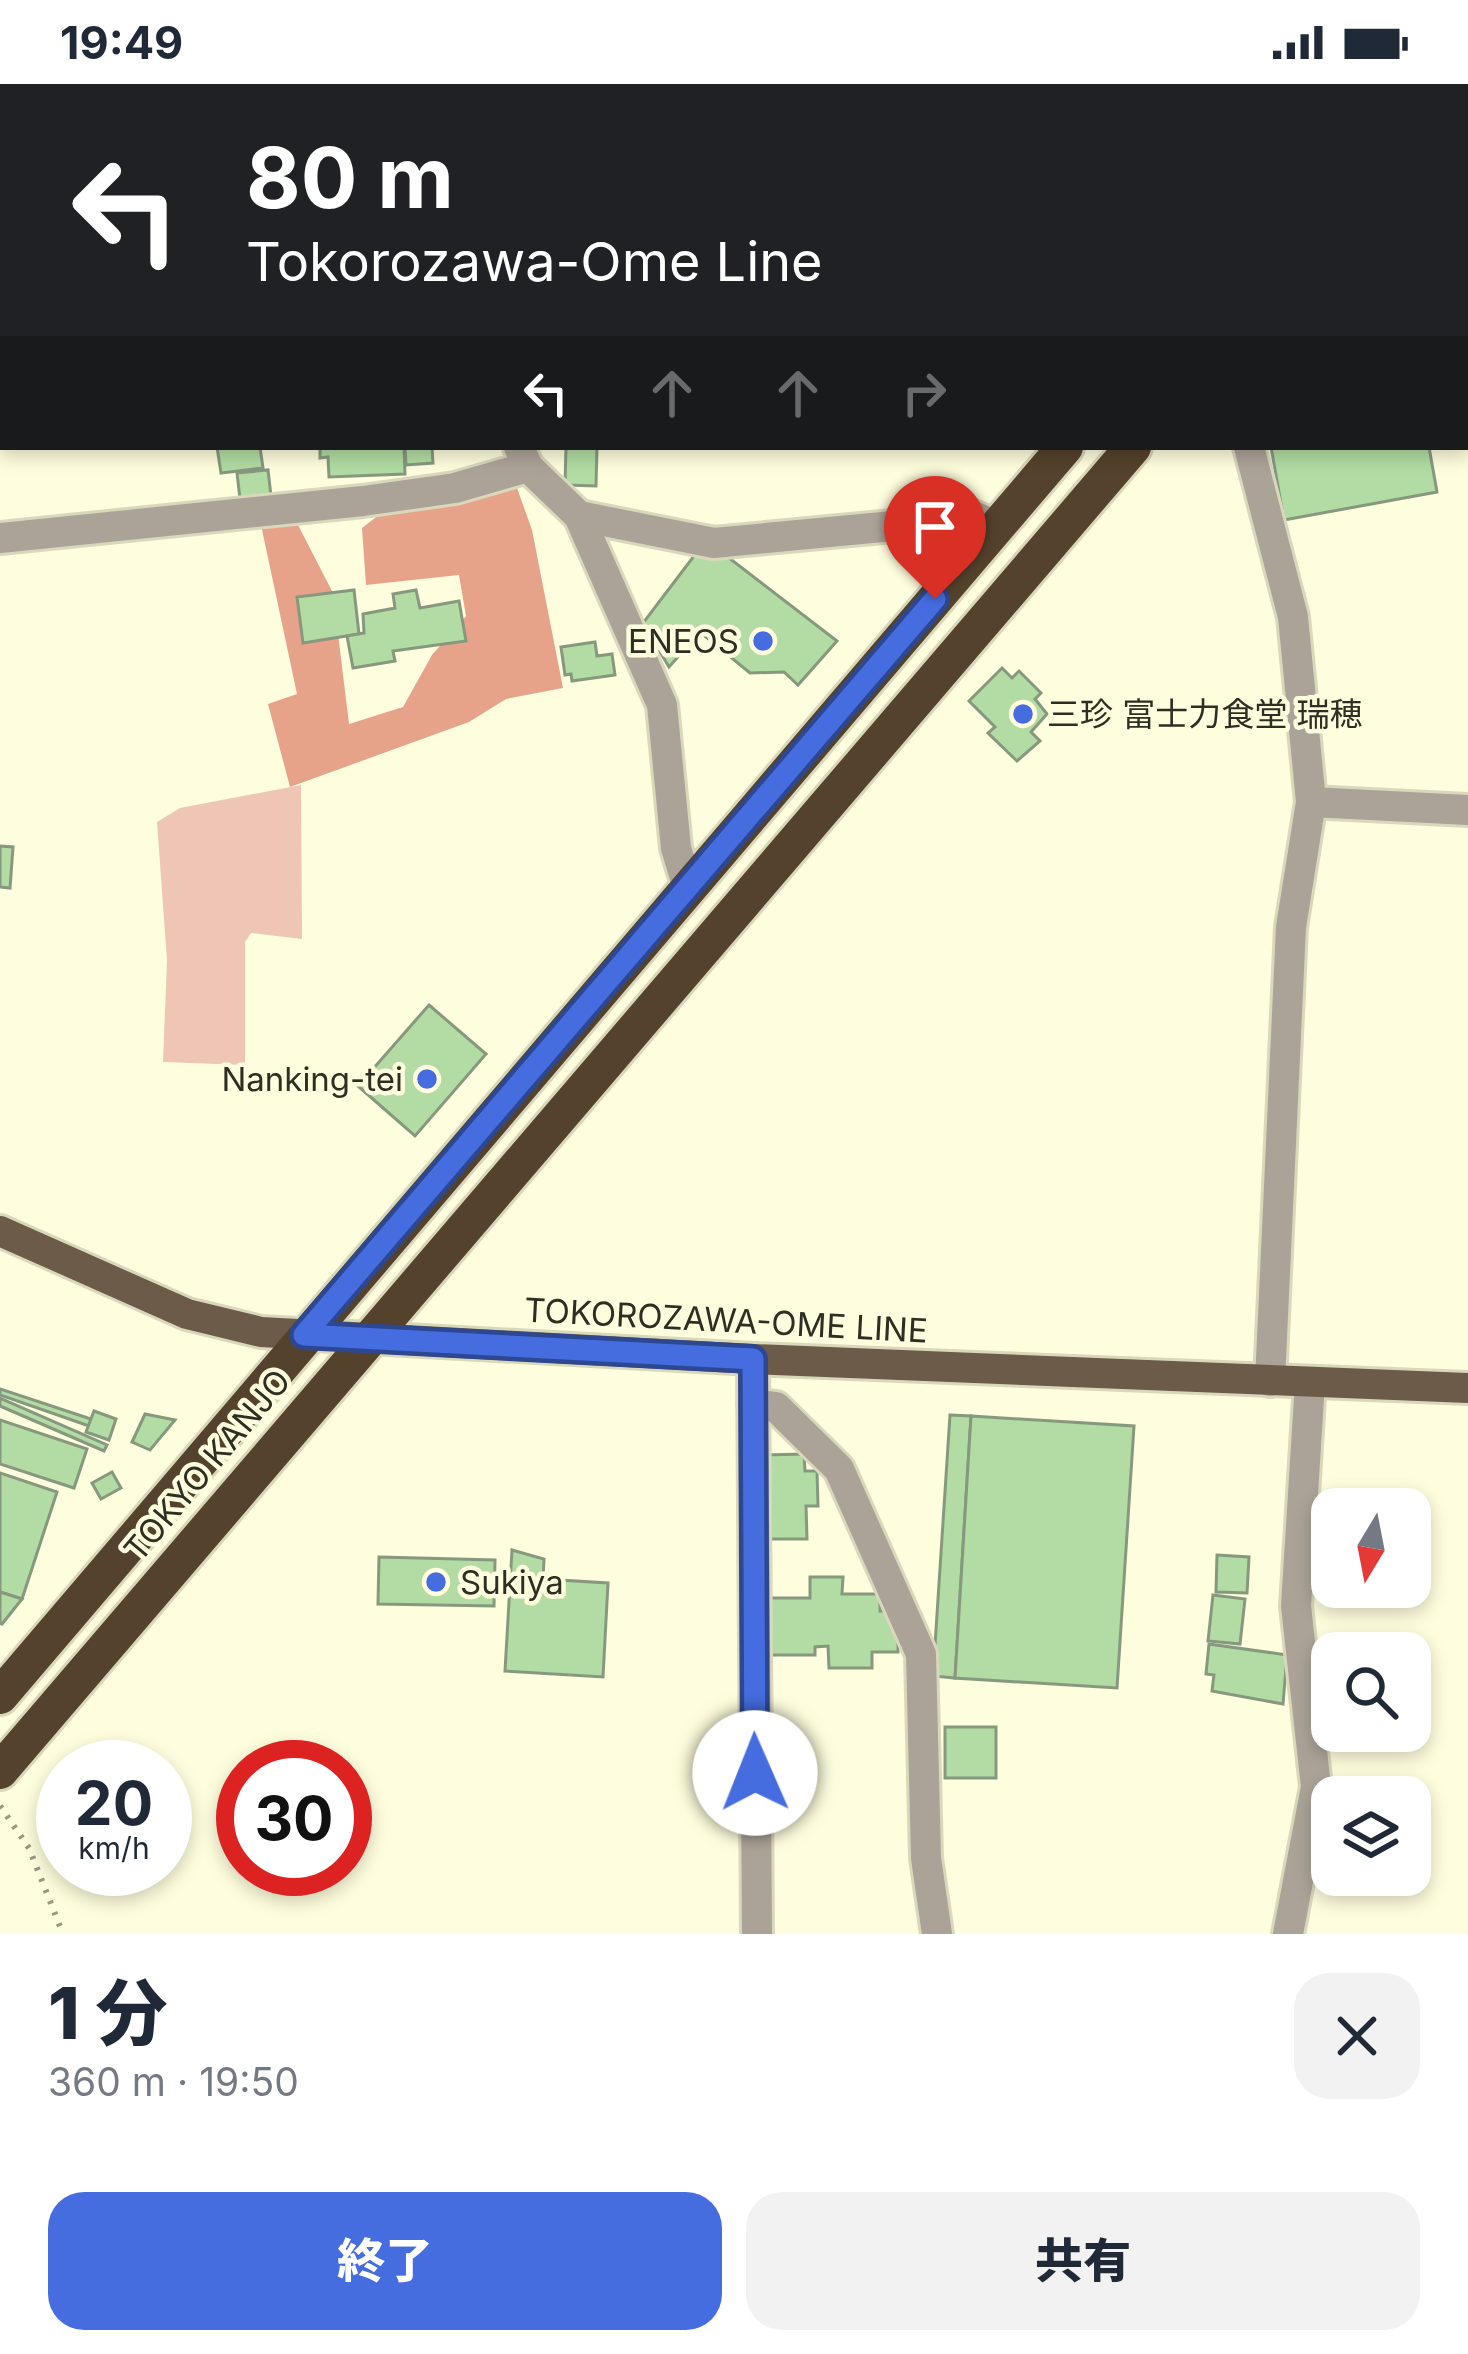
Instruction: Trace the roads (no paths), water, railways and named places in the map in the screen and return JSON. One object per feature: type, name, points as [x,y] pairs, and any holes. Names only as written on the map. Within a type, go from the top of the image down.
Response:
[{"type":"highway","name":"TOKYO KANJO","points":[[0,1696],[1062,450]]},
{"type":"highway","name":"TOKYO KANJO","points":[[0,1771],[1130,450]]},
{"type":"main road","name":"TOKOROZAWA-OME LINE","points":[[0,1231],[187,1314],[225,1326],[304,1335],[1468,1388]]},
{"type":"street","points":[[1250,450],[1293,617],[1311,802],[1291,926],[1270,1381]]},
{"type":"street","points":[[0,538],[455,488],[524,457],[578,516],[662,705],[676,848],[688,888]]},
{"type":"street","points":[[578,516],[714,543],[893,526],[959,511],[997,526]]},
{"type":"street","points":[[1311,802],[1468,810]]},
{"type":"street","points":[[753,1359],[757,1934]]},
{"type":"street","points":[[1288,1934],[1316,1787],[1296,1606],[1310,1382]]},
{"type":"street","points":[[753,1404],[776,1407],[839,1469],[921,1654],[926,1858],[937,1934]]},
{"type":"place","name":"ENEOS","points":[[763,641]]},
{"type":"place","name":"三珍 富士力食堂 瑞穂","points":[[1023,714]]},
{"type":"place","name":"Nanking-tei","points":[[427,1079]]},
{"type":"place","name":"Sukiya","points":[[436,1582]]}]
